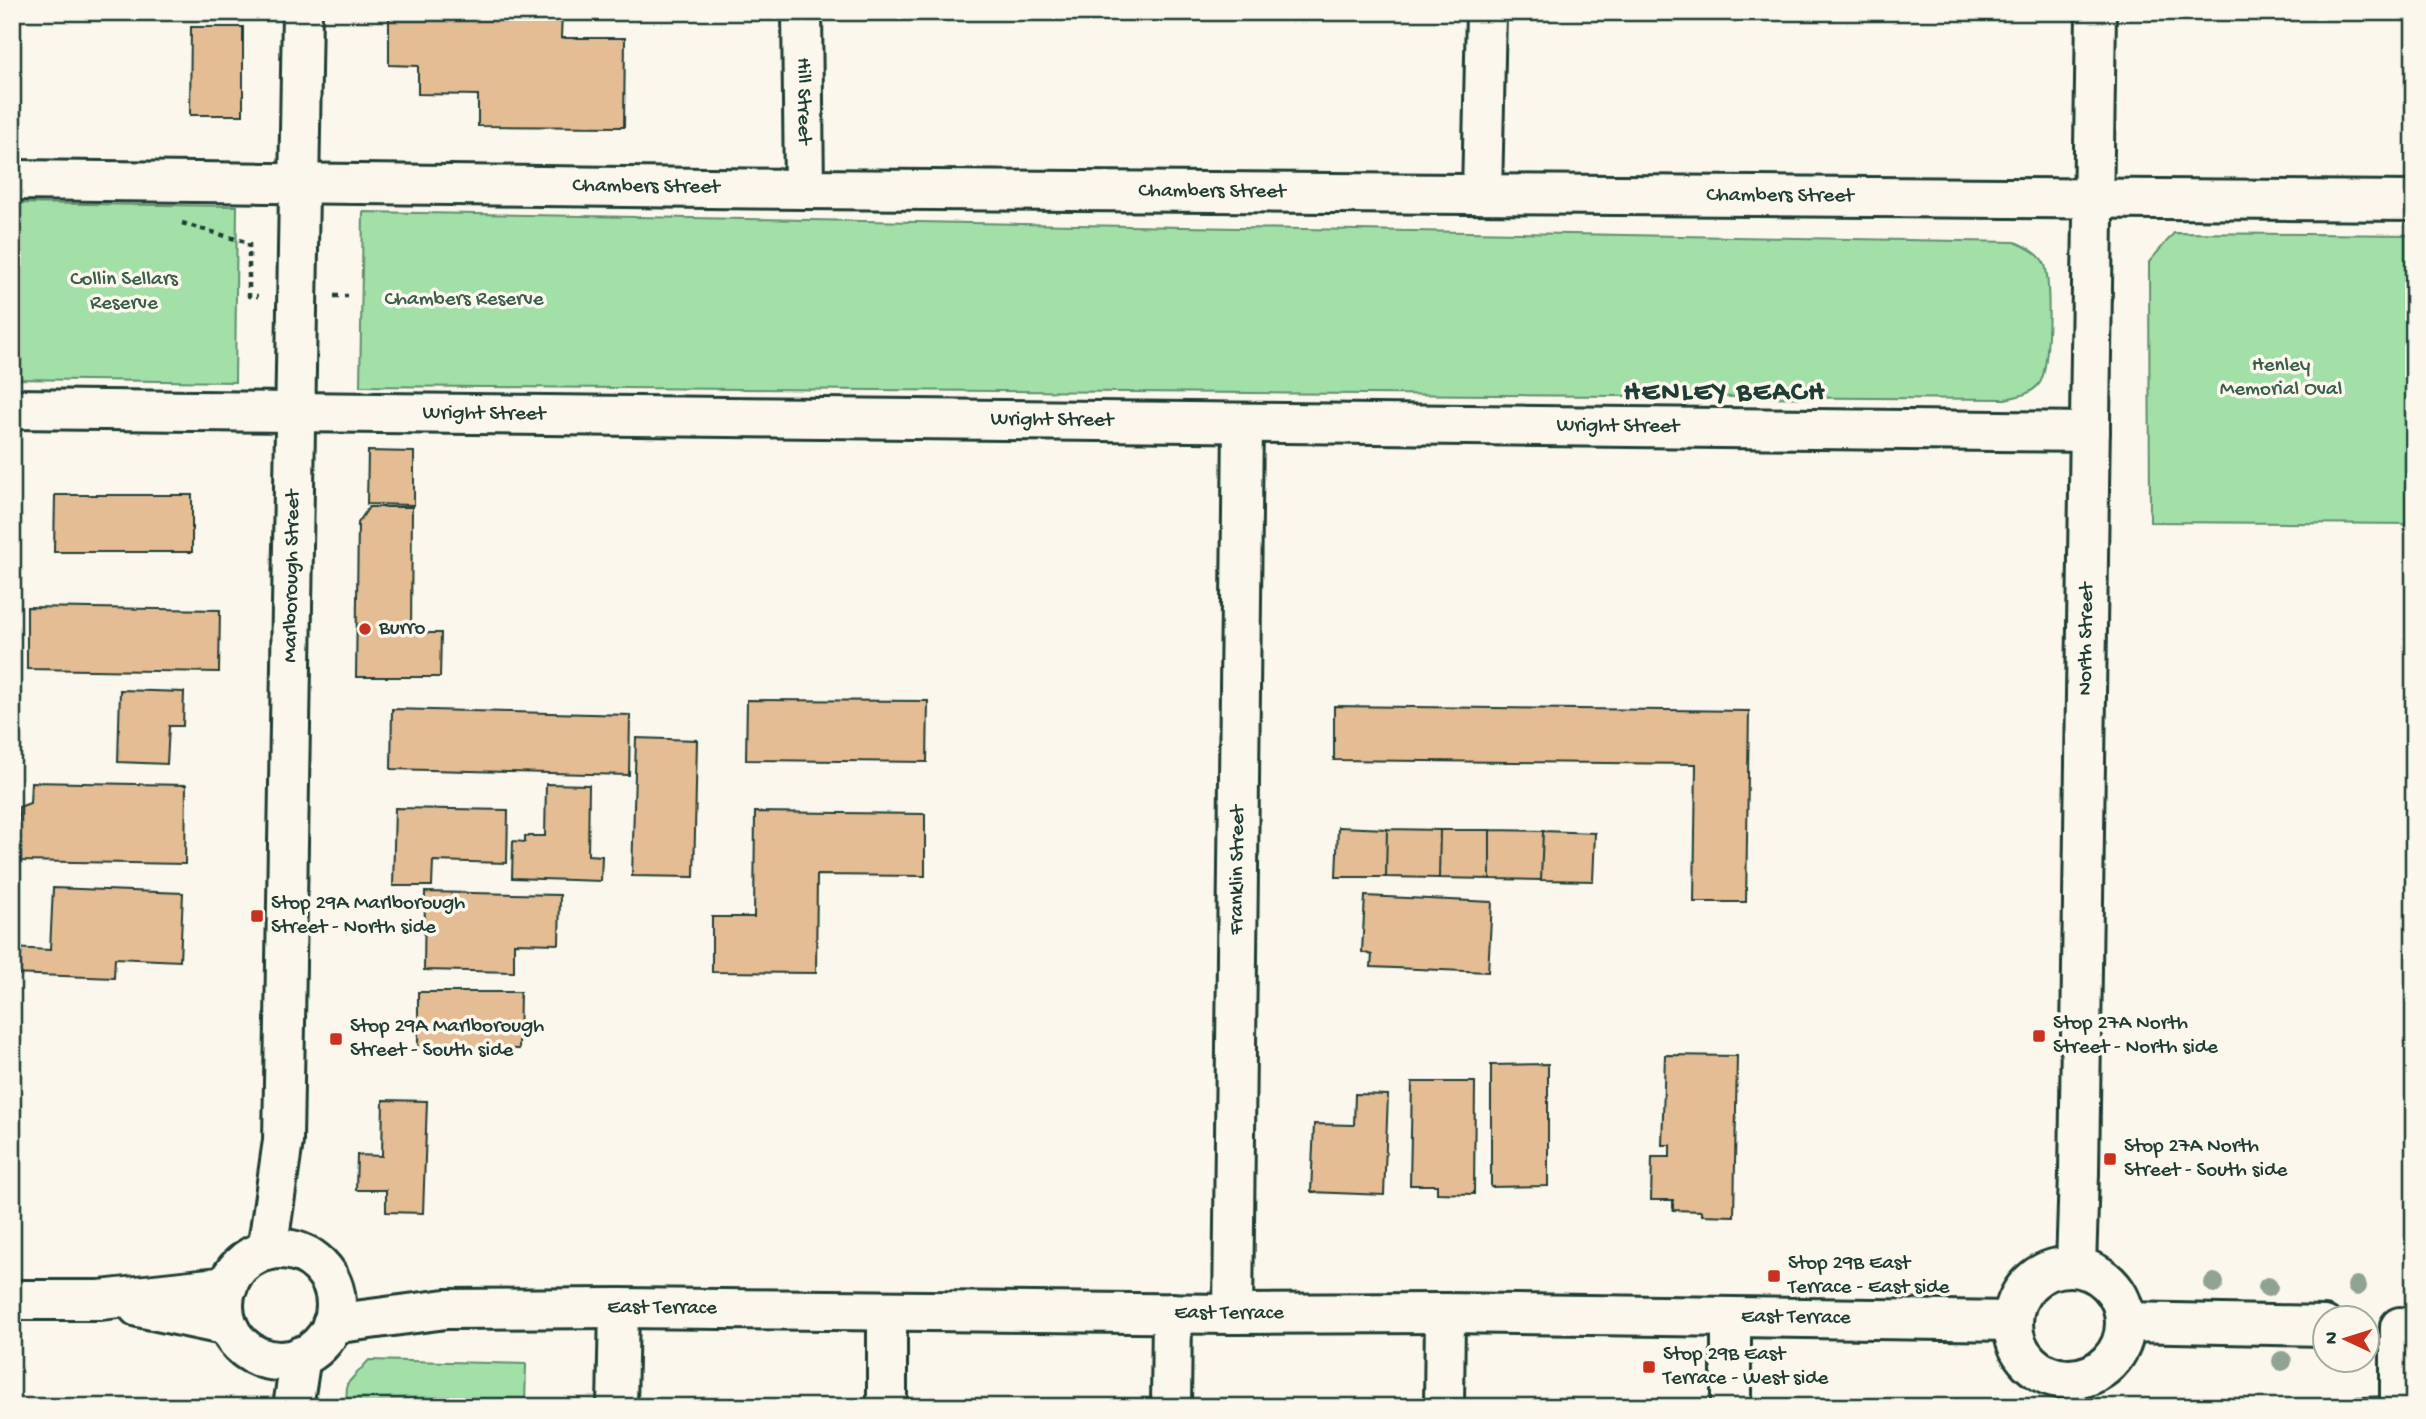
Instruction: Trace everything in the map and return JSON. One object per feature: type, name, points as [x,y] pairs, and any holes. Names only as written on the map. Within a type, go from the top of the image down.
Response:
[{"type":"street","name":"Marlborough Street","points":[[286,1253],[283,1141],[302,12]]},
{"type":"street","name":"Hill Street","points":[[802,12],[804,189]]},
{"type":"street","points":[[1482,194],[1486,12]]},
{"type":"street","name":"North Street","points":[[2076,1267],[2096,12]]},
{"type":"street","name":"Chambers Street","points":[[12,180],[2414,201]]},
{"type":"street","name":"Wright Street","points":[[12,408],[2090,432]]},
{"type":"street","name":"Franklin Street","points":[[1233,1314],[1243,424]]},
{"type":"street","points":[[261,1252],[286,1253],[313,1259],[328,1276],[337,1308],[330,1331],[317,1348],[285,1357],[256,1356],[237,1341],[228,1326],[225,1304],[228,1286],[245,1261],[261,1252]]},
{"type":"street","points":[[2076,1267],[2095,1273],[2115,1290],[2125,1322],[2124,1335],[2113,1357],[2092,1374],[2078,1378],[2062,1393],[2048,1375],[2032,1365],[2020,1350],[2014,1336],[2013,1321],[2016,1304],[2026,1287],[2045,1272],[2076,1267]]},
{"type":"street","name":"East Terrace","points":[[332,1285],[446,1309]]},
{"type":"street","points":[[12,1300],[100,1300],[228,1286]]},
{"type":"street","points":[[100,1300],[228,1326]]},
{"type":"street","points":[[617,1407],[619,1308]]},
{"type":"street","name":"East Terrace","points":[[332,1324],[446,1309],[619,1308],[2013,1321]]},
{"type":"street","points":[[887,1312],[887,1407]]},
{"type":"street","points":[[1171,1407],[1172,1313]]},
{"type":"street","points":[[1444,1407],[1445,1314]]},
{"type":"street","points":[[1731,1318],[1731,1407]]},
{"type":"street","points":[[2125,1322],[2310,1326]]},
{"type":"street","points":[[2393,1327],[2400,1407]]},
{"type":"street","points":[[275,1407],[285,1357]]},
{"type":"street","points":[[285,1357],[293,1407]]},
{"type":"path","points":[[173,220],[248,243],[249,296],[261,296]]},
{"type":"green space","name":"Collin Sellars Reserve","points":[[12,203],[237,206],[235,382],[12,379]]},
{"type":"green space","name":"Chambers Reserve","points":[[363,212],[2015,242],[2036,254],[2045,265],[2048,289],[2047,345],[2043,376],[2039,384],[2028,393],[2005,399],[360,386]]},
{"type":"green space","name":"Henley Memorial Oval","points":[[2174,233],[2414,235],[2414,524],[2150,522],[2149,262]]},
{"type":"green space","points":[[369,1360],[526,1364],[525,1407],[346,1407],[347,1384]]},
{"type":"building","points":[[389,12],[562,12],[561,38],[625,38],[624,127],[478,126],[478,95],[418,94],[418,66],[389,65]]},
{"type":"building","points":[[191,27],[243,27],[243,115],[190,115]]},
{"type":"building","points":[[368,451],[414,452],[414,505],[367,504]]},
{"type":"building","points":[[55,495],[192,495],[192,552],[54,552]]},
{"type":"building","points":[[369,507],[412,507],[411,633],[441,633],[440,677],[356,677],[358,523]]},
{"type":"building","points":[[27,607],[220,610],[219,672],[27,669]]},
{"type":"building","points":[[120,690],[184,692],[183,726],[169,726],[167,764],[118,762]]},
{"type":"building","points":[[747,700],[928,701],[927,762],[746,760]]},
{"type":"building","points":[[1334,706],[1749,711],[1746,902],[1694,902],[1696,764],[1334,760]]},
{"type":"building","points":[[392,709],[630,715],[629,775],[391,769]]},
{"type":"building","points":[[636,738],[697,740],[694,877],[632,876]]},
{"type":"building","points":[[31,782],[186,785],[185,864],[19,861],[19,807],[30,803]]},
{"type":"building","points":[[546,784],[589,785],[588,855],[602,856],[601,881],[512,878],[513,841],[525,842],[525,836],[545,836]]},
{"type":"building","points":[[395,808],[508,810],[507,863],[433,861],[432,886],[393,886]]},
{"type":"building","points":[[755,812],[925,814],[925,876],[817,875],[816,973],[712,972],[712,917],[754,917]]},
{"type":"building","points":[[1338,827],[1387,829],[1386,877],[1336,877]]},
{"type":"building","points":[[1387,829],[1440,830],[1439,878],[1386,877]]},
{"type":"building","points":[[1440,830],[1490,830],[1490,879],[1439,878]]},
{"type":"building","points":[[1490,830],[1543,831],[1541,880],[1490,879]]},
{"type":"building","points":[[1543,831],[1595,833],[1593,881],[1541,880]]},
{"type":"building","points":[[53,888],[183,893],[180,961],[115,958],[114,978],[12,974],[12,948],[50,950]]},
{"type":"building","points":[[425,892],[560,895],[559,944],[514,943],[514,972],[424,970]]},
{"type":"building","points":[[1365,896],[1492,902],[1488,972],[1371,967],[1372,955],[1362,952]]},
{"type":"building","points":[[418,992],[520,992],[519,1049],[418,1048]]},
{"type":"building","points":[[1665,1055],[1737,1056],[1734,1216],[1702,1215],[1702,1211],[1673,1210],[1673,1200],[1651,1200],[1652,1157],[1670,1157],[1670,1145],[1662,1145]]},
{"type":"building","points":[[1548,1064],[1548,1186],[1491,1187],[1491,1065]]},
{"type":"building","points":[[1412,1082],[1475,1082],[1474,1194],[1437,1193],[1437,1185],[1410,1185]]},
{"type":"building","points":[[1355,1094],[1388,1095],[1384,1195],[1311,1192],[1314,1124],[1354,1125]]},
{"type":"building","points":[[383,1100],[427,1101],[423,1213],[386,1212],[386,1190],[356,1190],[357,1155],[382,1156]]},
{"type":"building","points":[[2389,1396],[2389,1407],[2336,1407],[2336,1398]]},
{"type":"place","name":"Burro","points":[[365,629]]},
{"type":"place","name":"Stop 29A Marlborough Street - North side","points":[[257,916]]},
{"type":"place","name":"Stop 27A North Street - North side","points":[[2039,1036]]},
{"type":"place","name":"Stop 29A Marlborough Street - South side","points":[[336,1039]]},
{"type":"place","name":"Stop 27A North Street - South side","points":[[2110,1159]]},
{"type":"place","name":"Stop 29B East Terrace - East side","points":[[1774,1276]]},
{"type":"place","name":"Stop 29B East Terrace - West side","points":[[1649,1367]]},
{"type":"district","name":"HENLEY BEACH","points":[[1725,393]]}]
